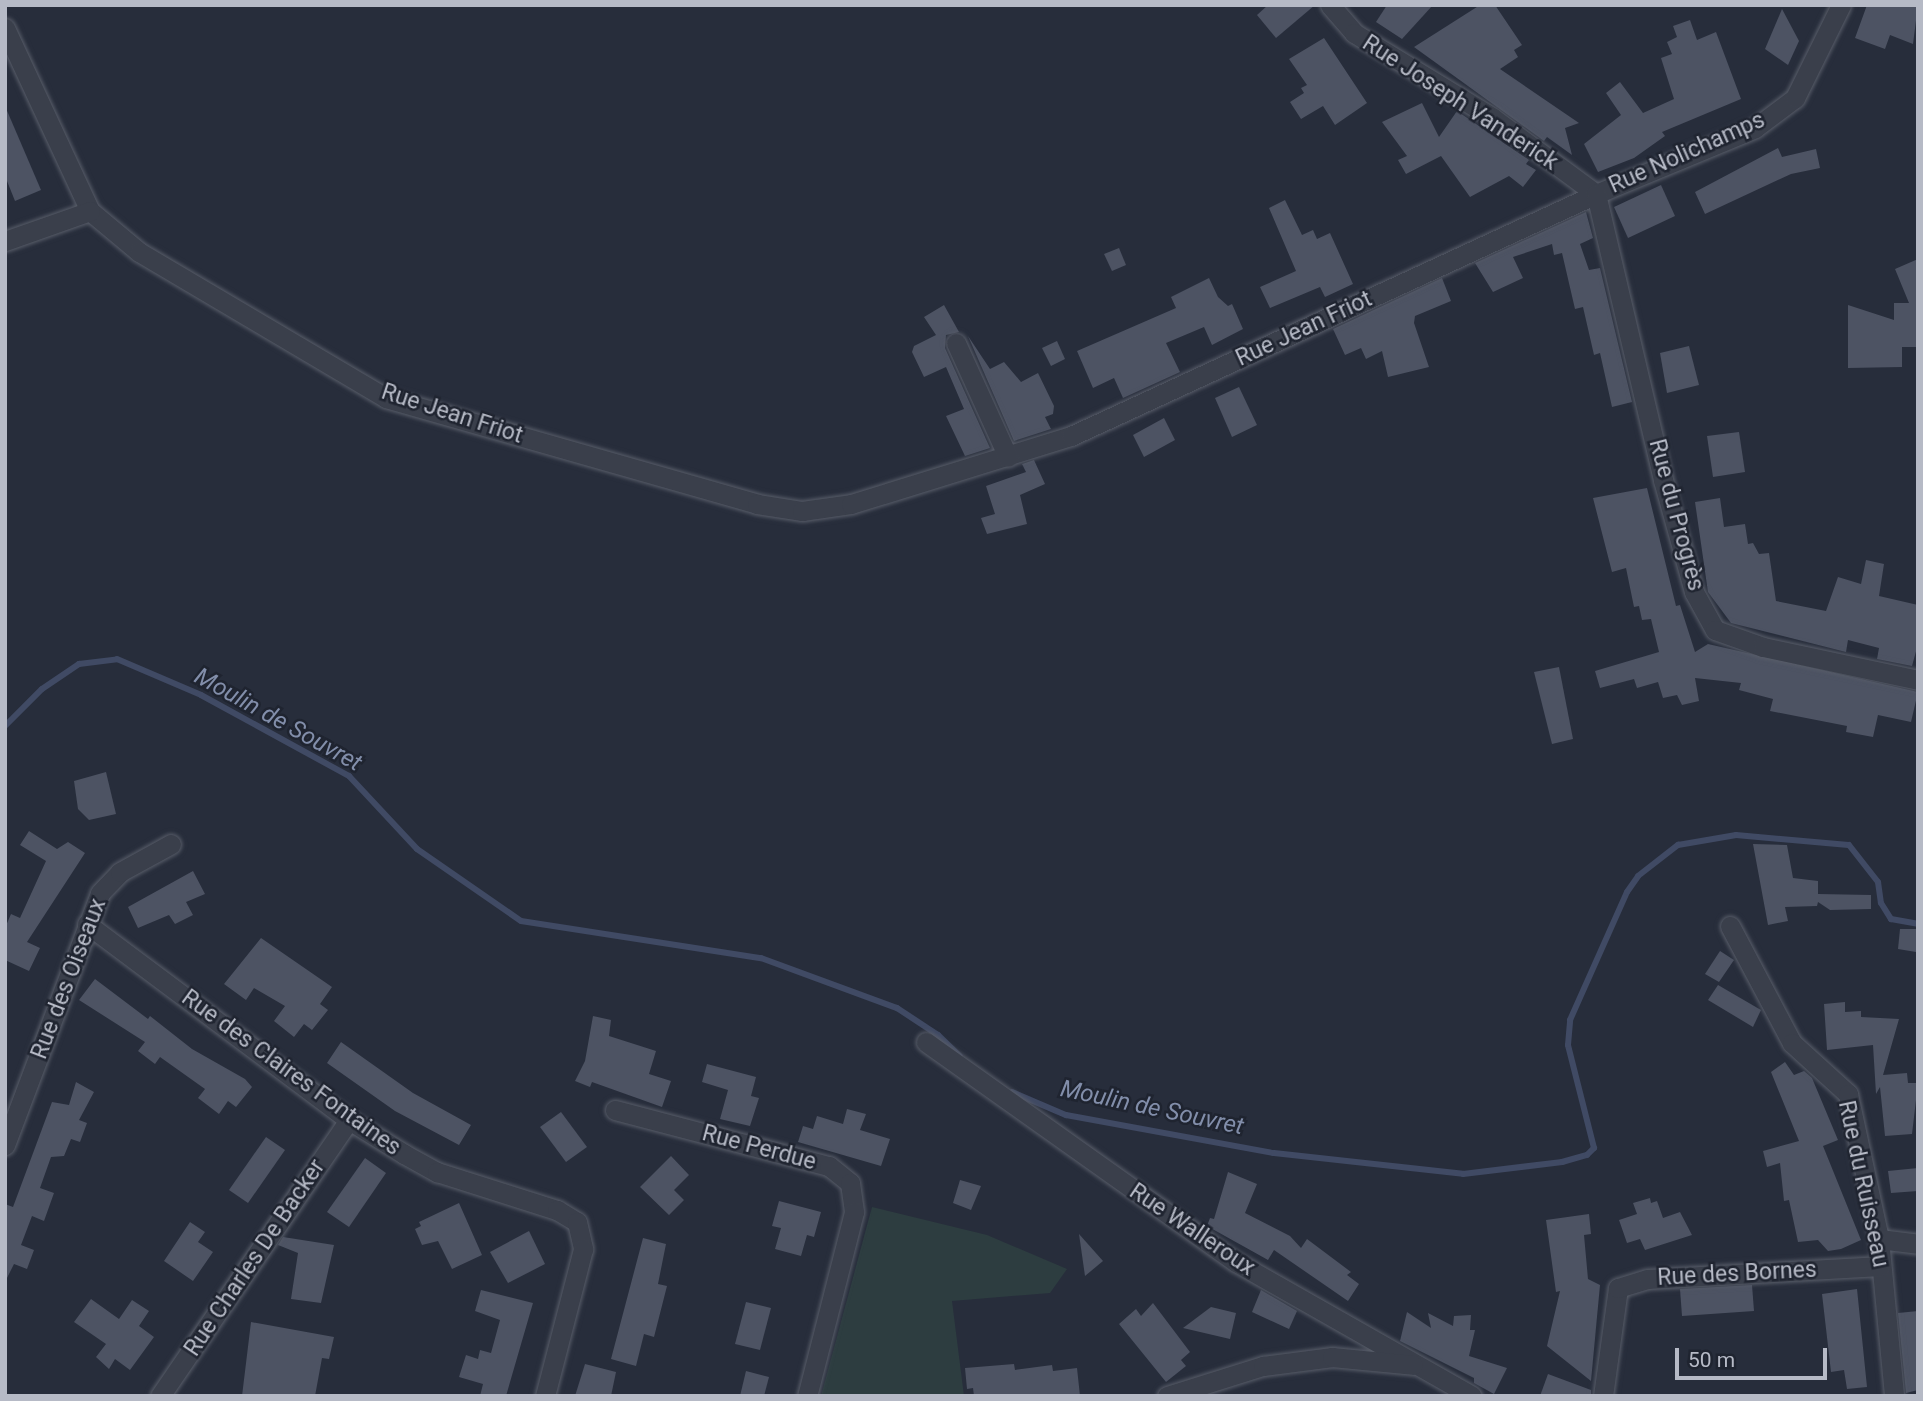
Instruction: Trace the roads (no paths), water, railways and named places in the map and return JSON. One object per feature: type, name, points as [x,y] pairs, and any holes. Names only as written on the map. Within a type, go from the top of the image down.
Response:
[{"type":"street","name":"Rue Joseph Vanderick","points":[[1330,5],[1354,33],[1493,118],[1596,194]]},
{"type":"street","name":"Rue Nolichamps","points":[[1596,194],[1755,128],[1795,98],[1841,5]]},
{"type":"street","name":"Rue Jean Friot","points":[[5,28],[90,211],[139,252],[386,398],[757,504],[802,511],[850,504],[1072,436],[1596,194]]},
{"type":"street","name":"Rue du Progrès","points":[[1596,194],[1666,493],[1694,592],[1715,630],[1763,647],[1918,680]]},
{"type":"street","points":[[5,241],[90,211]]},
{"type":"street","points":[[956,343],[1009,457]]},
{"type":"street","name":"Rue des Oiseaux","points":[[5,1145],[100,893],[120,872],[172,844]]},
{"type":"street","name":"Rue des Claires Fontaines","points":[[87,924],[349,1120],[437,1172],[557,1210],[577,1222],[583,1250],[545,1396]]},
{"type":"street","name":"Rue du Ruisseau","points":[[1730,926],[1792,1043],[1848,1094],[1879,1239],[1894,1396]]},
{"type":"street","name":"Rue Walleroux","points":[[926,1042],[1236,1262],[1472,1396]]},
{"type":"street","name":"Rue Perdue","points":[[615,1110],[829,1167],[849,1183],[854,1212],[807,1396]]},
{"type":"street","name":"Rue Charles De Backer","points":[[160,1396],[349,1120]]},
{"type":"street","points":[[1879,1239],[1918,1244]]},
{"type":"street","name":"Rue des Bornes","points":[[1603,1396],[1618,1288],[1648,1279],[1881,1266]]},
{"type":"street","points":[[1167,1396],[1263,1366],[1332,1357],[1427,1369],[1441,1396]]},
{"type":"waterway","name":"Moulin de Souvret","points":[[5,726],[42,689],[79,664],[117,659],[201,695],[349,776],[417,849],[521,921],[761,958],[897,1008],[938,1035],[960,1056]]},
{"type":"waterway","name":"Moulin de Souvret","points":[[1012,1092],[1066,1115],[1274,1153],[1463,1174],[1562,1162],[1587,1155],[1594,1148],[1568,1045],[1570,1020],[1627,892],[1638,876],[1678,845],[1736,835],[1849,845],[1878,882],[1881,903],[1891,919],[1918,924]]}]
